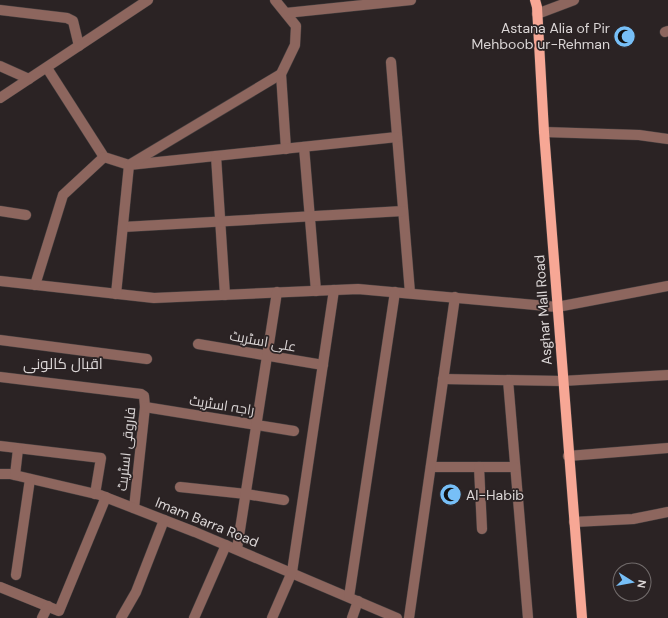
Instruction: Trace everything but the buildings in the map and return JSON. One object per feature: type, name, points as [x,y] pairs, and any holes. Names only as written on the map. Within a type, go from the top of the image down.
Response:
[{"type":"main road","name":"Asghar Mall Road","points":[[535,0],[562,381],[582,618]]},
{"type":"street","points":[[0,98],[148,0]]},
{"type":"street","points":[[282,5],[411,0]]},
{"type":"street","points":[[537,14],[574,0]]},
{"type":"street","points":[[282,5],[296,26],[295,45],[281,74],[286,149]]},
{"type":"street","points":[[0,10],[67,18],[73,21],[79,46]]},
{"type":"street","points":[[391,62],[410,293]]},
{"type":"street","points":[[0,66],[29,79]]},
{"type":"street","points":[[46,68],[104,157],[129,165],[397,137]]},
{"type":"street","points":[[129,165],[281,74]]},
{"type":"street","points":[[544,132],[639,135],[668,139]]},
{"type":"street","points":[[304,147],[316,291]]},
{"type":"street","points":[[216,156],[225,295]]},
{"type":"street","points":[[35,285],[63,195],[104,157]]},
{"type":"street","points":[[116,294],[129,165]]},
{"type":"street","points":[[123,227],[310,217],[403,210]]},
{"type":"street","points":[[0,211],[26,215]]},
{"type":"street","points":[[0,281],[154,298],[358,288],[557,307],[668,286]]},
{"type":"street","points":[[272,618],[292,572],[334,290]]},
{"type":"street","points":[[237,549],[277,292]]},
{"type":"street","points":[[352,618],[395,292]]},
{"type":"street","points":[[409,618],[455,297]]},
{"type":"street","points":[[0,340],[147,359]]},
{"type":"street","name":"علی اسٹریٹ","points":[[198,344],[323,365]]},
{"type":"street","points":[[443,379],[562,381],[668,375]]},
{"type":"street","name":"فاروقی اسٹریٹ","points":[[0,377],[141,394],[146,400],[134,508]]},
{"type":"street","points":[[508,380],[528,618]]},
{"type":"street","name":"راجہ اسٹریٹ","points":[[145,407],[294,431]]},
{"type":"street","points":[[0,446],[101,458],[95,494]]},
{"type":"street","points":[[568,456],[668,448]]},
{"type":"street","points":[[14,475],[18,449]]},
{"type":"street","points":[[431,467],[515,467]]},
{"type":"street","points":[[479,467],[482,529]]},
{"type":"street","name":"Imam Barra Road","points":[[0,474],[14,475],[106,497],[237,549],[397,618]]},
{"type":"street","points":[[16,575],[30,479]]},
{"type":"street","points":[[180,487],[246,494],[284,500]]},
{"type":"street","points":[[0,587],[59,611],[106,497]]},
{"type":"street","points":[[574,522],[633,518],[668,512]]},
{"type":"street","points":[[121,618],[136,592],[164,520]]},
{"type":"street","points":[[194,618],[226,545]]},
{"type":"street","points":[[42,618],[48,606]]},
{"type":"place","name":"Astana Alia of Pir Mehboob ur-Rehman","points":[[625,36]]},
{"type":"place","name":"Al-Habib","points":[[450,495]]},
{"type":"district","name":"اقبال کالونی","points":[[63,364]]}]
